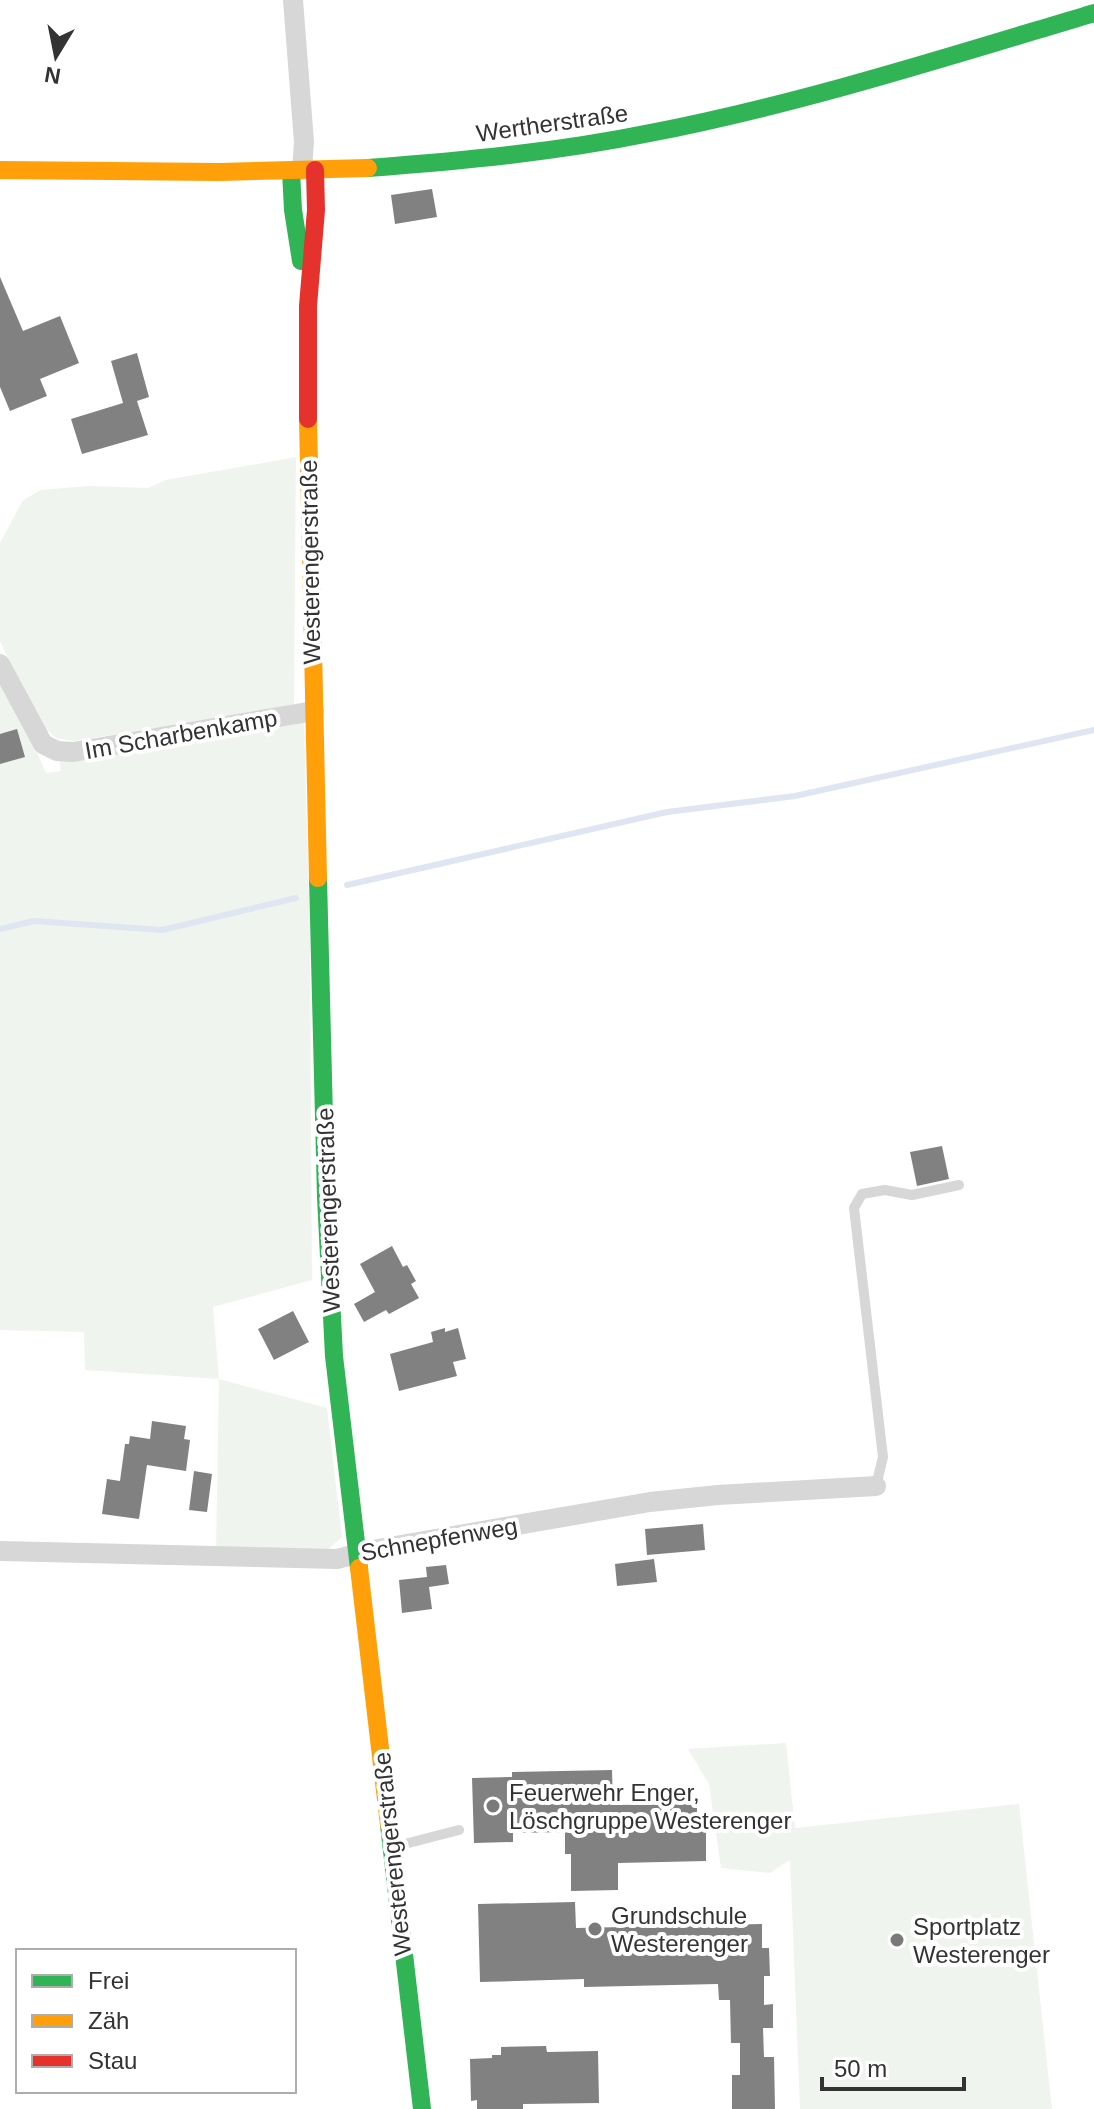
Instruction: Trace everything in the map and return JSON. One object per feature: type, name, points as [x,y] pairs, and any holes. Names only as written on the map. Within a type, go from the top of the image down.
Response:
[{"type":"street","name":"Westerengerstraße","points":[[293,0],[304,142],[303,170],[293,210],[308,306],[314,711],[327,1213],[334,1356],[422,2109]]},
{"type":"street","name":"Wertherstraße","points":[[0,170],[197,173],[303,170],[506,156],[662,132],[796,99],[1094,13]]},
{"type":"street","name":"Im Scharbenkamp","points":[[0,664],[43,744],[57,751],[73,752],[314,711]]},
{"type":"street","name":"Schnepfenweg","points":[[0,1551],[337,1559],[359,1552],[650,1502],[876,1486]]},
{"type":"lane","points":[[876,1486],[883,1457],[854,1208],[862,1194],[885,1190],[912,1195],[959,1185]]},
{"type":"lane","points":[[391,1847],[459,1830]]},
{"type":"shaded area","points":[[296,457],[294,706],[73,741],[56,738],[43,726],[0,642],[0,543],[23,500],[41,490],[88,486],[148,488],[166,480]]},
{"type":"shaded area","points":[[0,676],[46,773],[61,771],[59,758],[304,721],[310,934],[312,1280],[213,1307],[219,1379],[85,1370],[84,1332],[0,1330]]},
{"type":"shaded area","points":[[219,1379],[327,1408],[342,1537],[325,1552],[216,1549]]},
{"type":"shaded area","name":"Sportplatz Westerenger","points":[[786,1743],[795,1828],[1019,1804],[1052,2109],[800,2109],[790,1860],[770,1873],[721,1868],[709,1784],[688,1749]]},
{"type":"building","points":[[432,189],[437,217],[395,224],[391,195]]},
{"type":"building","points":[[0,277],[23,331],[60,316],[79,363],[40,379],[47,396],[10,411],[0,387]]},
{"type":"building","points":[[137,353],[149,397],[137,401],[148,435],[82,454],[71,419],[123,403],[111,361]]},
{"type":"building","points":[[17,729],[25,757],[0,764],[0,734]]},
{"type":"building","points":[[942,1146],[949,1179],[917,1186],[910,1152]]},
{"type":"building","points":[[392,1246],[403,1267],[407,1265],[416,1281],[411,1284],[419,1298],[389,1314],[386,1310],[364,1322],[354,1304],[375,1292],[360,1264]]},
{"type":"building","points":[[293,1311],[309,1342],[274,1360],[258,1329]]},
{"type":"building","points":[[445,1328],[445,1332],[458,1328],[466,1359],[453,1362],[457,1376],[399,1391],[390,1354],[433,1342],[431,1332]]},
{"type":"building","points":[[152,1421],[186,1426],[184,1439],[190,1440],[186,1471],[147,1465],[139,1519],[102,1514],[107,1479],[120,1481],[125,1444],[129,1444],[130,1436],[150,1439]]},
{"type":"building","points":[[194,1471],[212,1474],[207,1512],[189,1510]]},
{"type":"building","points":[[703,1524],[705,1550],[647,1555],[645,1529]]},
{"type":"building","points":[[654,1559],[657,1582],[617,1586],[615,1564]]},
{"type":"building","points":[[446,1565],[449,1584],[429,1587],[432,1609],[402,1613],[399,1580],[427,1577],[426,1567]]},
{"type":"building","points":[[612,1770],[613,1805],[697,1804],[697,1830],[706,1830],[706,1861],[618,1863],[618,1890],[571,1891],[571,1854],[565,1854],[565,1832],[513,1833],[513,1842],[474,1843],[472,1778],[512,1777],[512,1772]]},
{"type":"building","points":[[575,1902],[576,1928],[762,1924],[762,1948],[769,1948],[770,1976],[764,1976],[764,2005],[773,2004],[773,2028],[763,2028],[764,2057],[774,2057],[775,2109],[732,2109],[732,2075],[740,2075],[740,2043],[731,2043],[730,2000],[719,2000],[718,1984],[584,1987],[584,1979],[480,1982],[478,1904]]},
{"type":"building","points":[[546,2046],[547,2052],[598,2051],[599,2103],[523,2104],[523,2109],[477,2109],[477,2100],[471,2101],[470,2059],[501,2055],[501,2047]]},
{"type":"waterway","points":[[347,885],[667,812],[795,796],[1094,730]]},
{"type":"waterway","points":[[0,929],[34,921],[162,930],[296,898]]},
{"type":"traffic: fast","points":[[368,168],[545,151],[706,121],[873,79],[1094,13]]},
{"type":"traffic: fast","points":[[291,171],[301,261]]},
{"type":"traffic: fast","points":[[318,878],[326,1197],[334,1356],[359,1568]]},
{"type":"traffic: fast","points":[[389,1825],[422,2109]]},
{"type":"traffic: slow","points":[[0,170],[220,172],[368,168]]},
{"type":"traffic: slow","points":[[308,419],[318,878]]},
{"type":"traffic: slow","points":[[359,1568],[389,1825]]},
{"type":"traffic: jam","points":[[308,419],[308,306],[316,210],[315,170]]},
{"type":"place","name":"Feuerwehr Enger, Löschgruppe Westerenger","points":[[493,1806]]},
{"type":"place","name":"Grundschule Westerenger","points":[[595,1929]]},
{"type":"place","name":"Sportplatz Westerenger","points":[[897,1940]]}]
